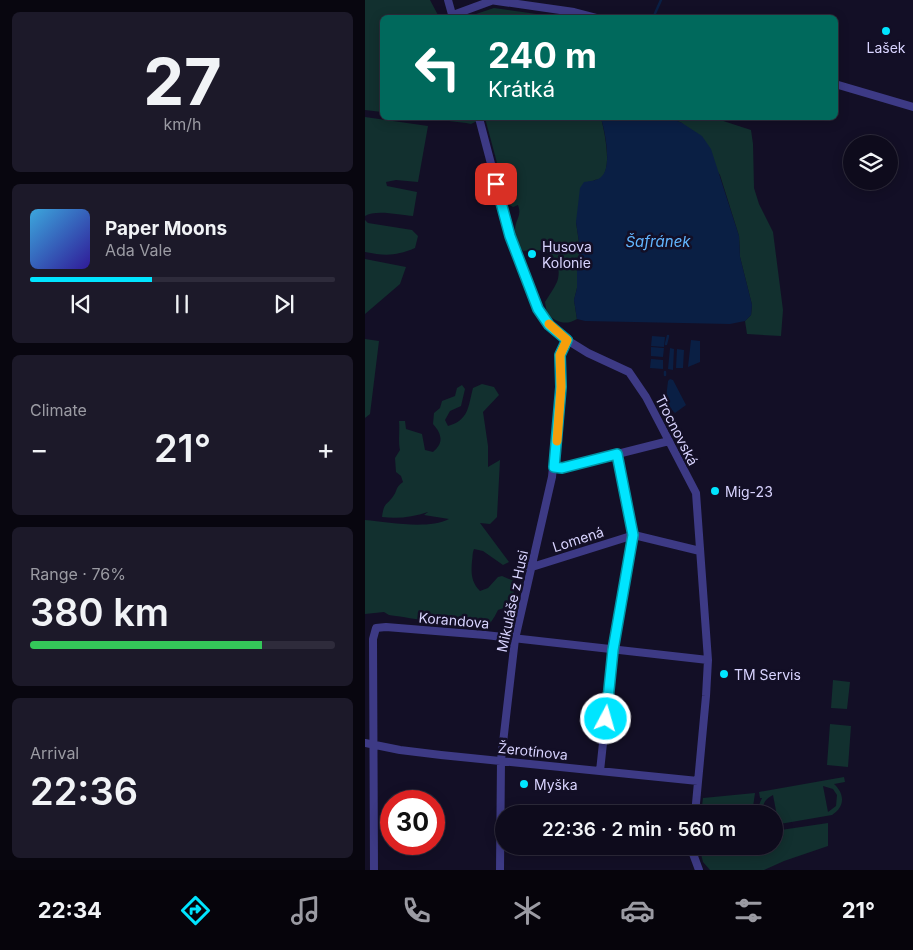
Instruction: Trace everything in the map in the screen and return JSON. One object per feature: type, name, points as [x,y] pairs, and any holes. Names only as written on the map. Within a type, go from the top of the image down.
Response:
[{"type":"street","points":[[448,0],[453,15]]},
{"type":"street","points":[[455,15],[490,0],[586,15]]},
{"type":"street","points":[[838,85],[913,107]]},
{"type":"street","name":"Trocnovská","points":[[480,120],[510,236],[527,285],[543,317],[567,340],[588,353],[629,372],[646,397],[696,492],[708,660],[696,805]]},
{"type":"street","name":"Mikuláše z Husi","points":[[500,870],[501,760],[515,639],[554,467],[561,387],[560,355],[567,340]]},
{"type":"street","points":[[554,467],[562,468],[669,441]]},
{"type":"street","points":[[600,771],[613,650],[633,535],[617,454]]},
{"type":"street","name":"Lomená","points":[[522,565],[532,567],[633,535],[701,551]]},
{"type":"street","name":"Korandova","points":[[369,744],[373,639],[376,628],[386,627],[515,639],[708,660]]},
{"type":"street","points":[[369,744],[374,870]]},
{"type":"street","name":"Žerotínova","points":[[369,744],[400,750],[698,781]]},
{"type":"street","points":[[693,855],[699,870]]},
{"type":"green space","points":[[365,0],[430,0],[438,15],[380,15],[380,112],[365,110]]},
{"type":"green space","points":[[494,8],[544,15],[473,15]]},
{"type":"green space","points":[[365,117],[428,126],[418,182],[396,180],[386,182],[387,186],[417,192],[413,216],[375,213],[365,216]]},
{"type":"green space","points":[[439,120],[477,121],[471,124]]},
{"type":"green space","points":[[486,120],[601,120],[607,149],[605,173],[601,178],[594,180],[576,222],[580,249],[577,268],[577,288],[574,300],[577,319],[565,323],[547,314],[545,302],[557,282],[559,273],[556,261],[550,254],[543,251],[523,251],[518,244],[515,229],[519,215],[518,205],[513,207],[508,204]]},
{"type":"green space","points":[[675,120],[720,120],[751,130],[754,188],[759,204],[773,232],[783,310],[781,336],[747,334],[745,321],[751,315],[752,305],[740,257],[739,236],[720,175],[682,123]]},
{"type":"green space","points":[[365,220],[368,223],[412,230],[418,236],[415,248],[390,255],[365,252]]},
{"type":"green space","points":[[365,259],[406,267],[400,284],[365,314]]},
{"type":"green space","points":[[365,339],[379,341],[370,414],[365,418]]},
{"type":"green space","points":[[482,384],[494,387],[499,395],[483,412],[488,446],[488,467],[500,460],[497,517],[490,524],[480,523],[509,562],[503,565],[483,551],[474,549],[472,561],[473,581],[480,591],[488,588],[498,577],[502,576],[516,582],[513,596],[507,606],[498,610],[490,623],[483,625],[457,625],[389,615],[384,612],[365,614],[365,520],[419,525],[449,519],[424,515],[428,512],[405,517],[382,517],[385,506],[403,482],[401,476],[396,472],[395,458],[400,450],[399,421],[405,421],[406,429],[422,434],[425,450],[433,452],[437,449],[441,438],[433,424],[434,413],[440,408],[442,401],[455,396],[457,388],[462,385],[465,389],[461,406],[450,411],[445,420],[448,426],[464,416],[467,412],[473,388]]},
{"type":"green space","points":[[833,680],[850,682],[847,709],[831,708]]},
{"type":"green space","points":[[830,724],[851,726],[848,767],[827,765]]},
{"type":"green space","points":[[844,777],[845,782],[834,784],[842,796],[842,800],[839,808],[832,815],[783,823],[783,805],[775,805],[773,795],[768,798],[764,805],[759,805],[762,798],[760,798],[759,792]],"holes":[[[823,786],[833,789],[837,795],[836,806],[828,812]]]},
{"type":"green space","points":[[755,793],[753,805],[702,805],[703,798]]},
{"type":"green space","points":[[828,823],[828,846],[764,870],[710,870],[703,862],[701,855],[783,855],[783,830]]},
{"type":"water","name":"Šafránek","points":[[601,120],[675,120],[702,136],[711,149],[739,236],[740,257],[752,305],[751,315],[745,321],[730,324],[585,321],[577,319],[574,300],[577,288],[577,268],[580,249],[576,222],[580,188],[584,182],[600,178],[605,171],[607,148]]},
{"type":"water","points":[[652,336],[665,337],[664,347],[651,346]]},
{"type":"water","points":[[691,340],[700,341],[700,362],[688,367]]},
{"type":"water","points":[[651,347],[664,348],[663,357],[651,356]]},
{"type":"water","points":[[670,348],[674,349],[673,370],[668,369]]},
{"type":"water","points":[[677,349],[684,350],[683,368],[676,368]]},
{"type":"water","points":[[651,359],[663,360],[663,369],[650,368]]},
{"type":"water","points":[[670,379],[673,380],[686,405],[675,413],[672,410],[667,410],[665,407],[668,381]]},
{"type":"waterway","points":[[654,15],[661,0]]},
{"type":"waterway","points":[[666,344],[668,336]]},
{"type":"slow traffic","points":[[549,324],[567,340],[560,355],[561,387],[557,441]]},
{"type":"place","name":"Lašek","points":[[886,31]]},
{"type":"place","name":"Husova Kolonie","points":[[532,254]]},
{"type":"place","name":"Mig-23","points":[[715,491]]},
{"type":"place","name":"TM Servis","points":[[724,674]]},
{"type":"place","name":"Myška","points":[[524,784]]},
{"type":"route","points":[[496,184],[510,236],[527,285],[543,317],[549,325],[567,340],[560,355],[561,387],[554,467],[562,468],[617,454],[633,535],[613,650],[606,719]]}]
